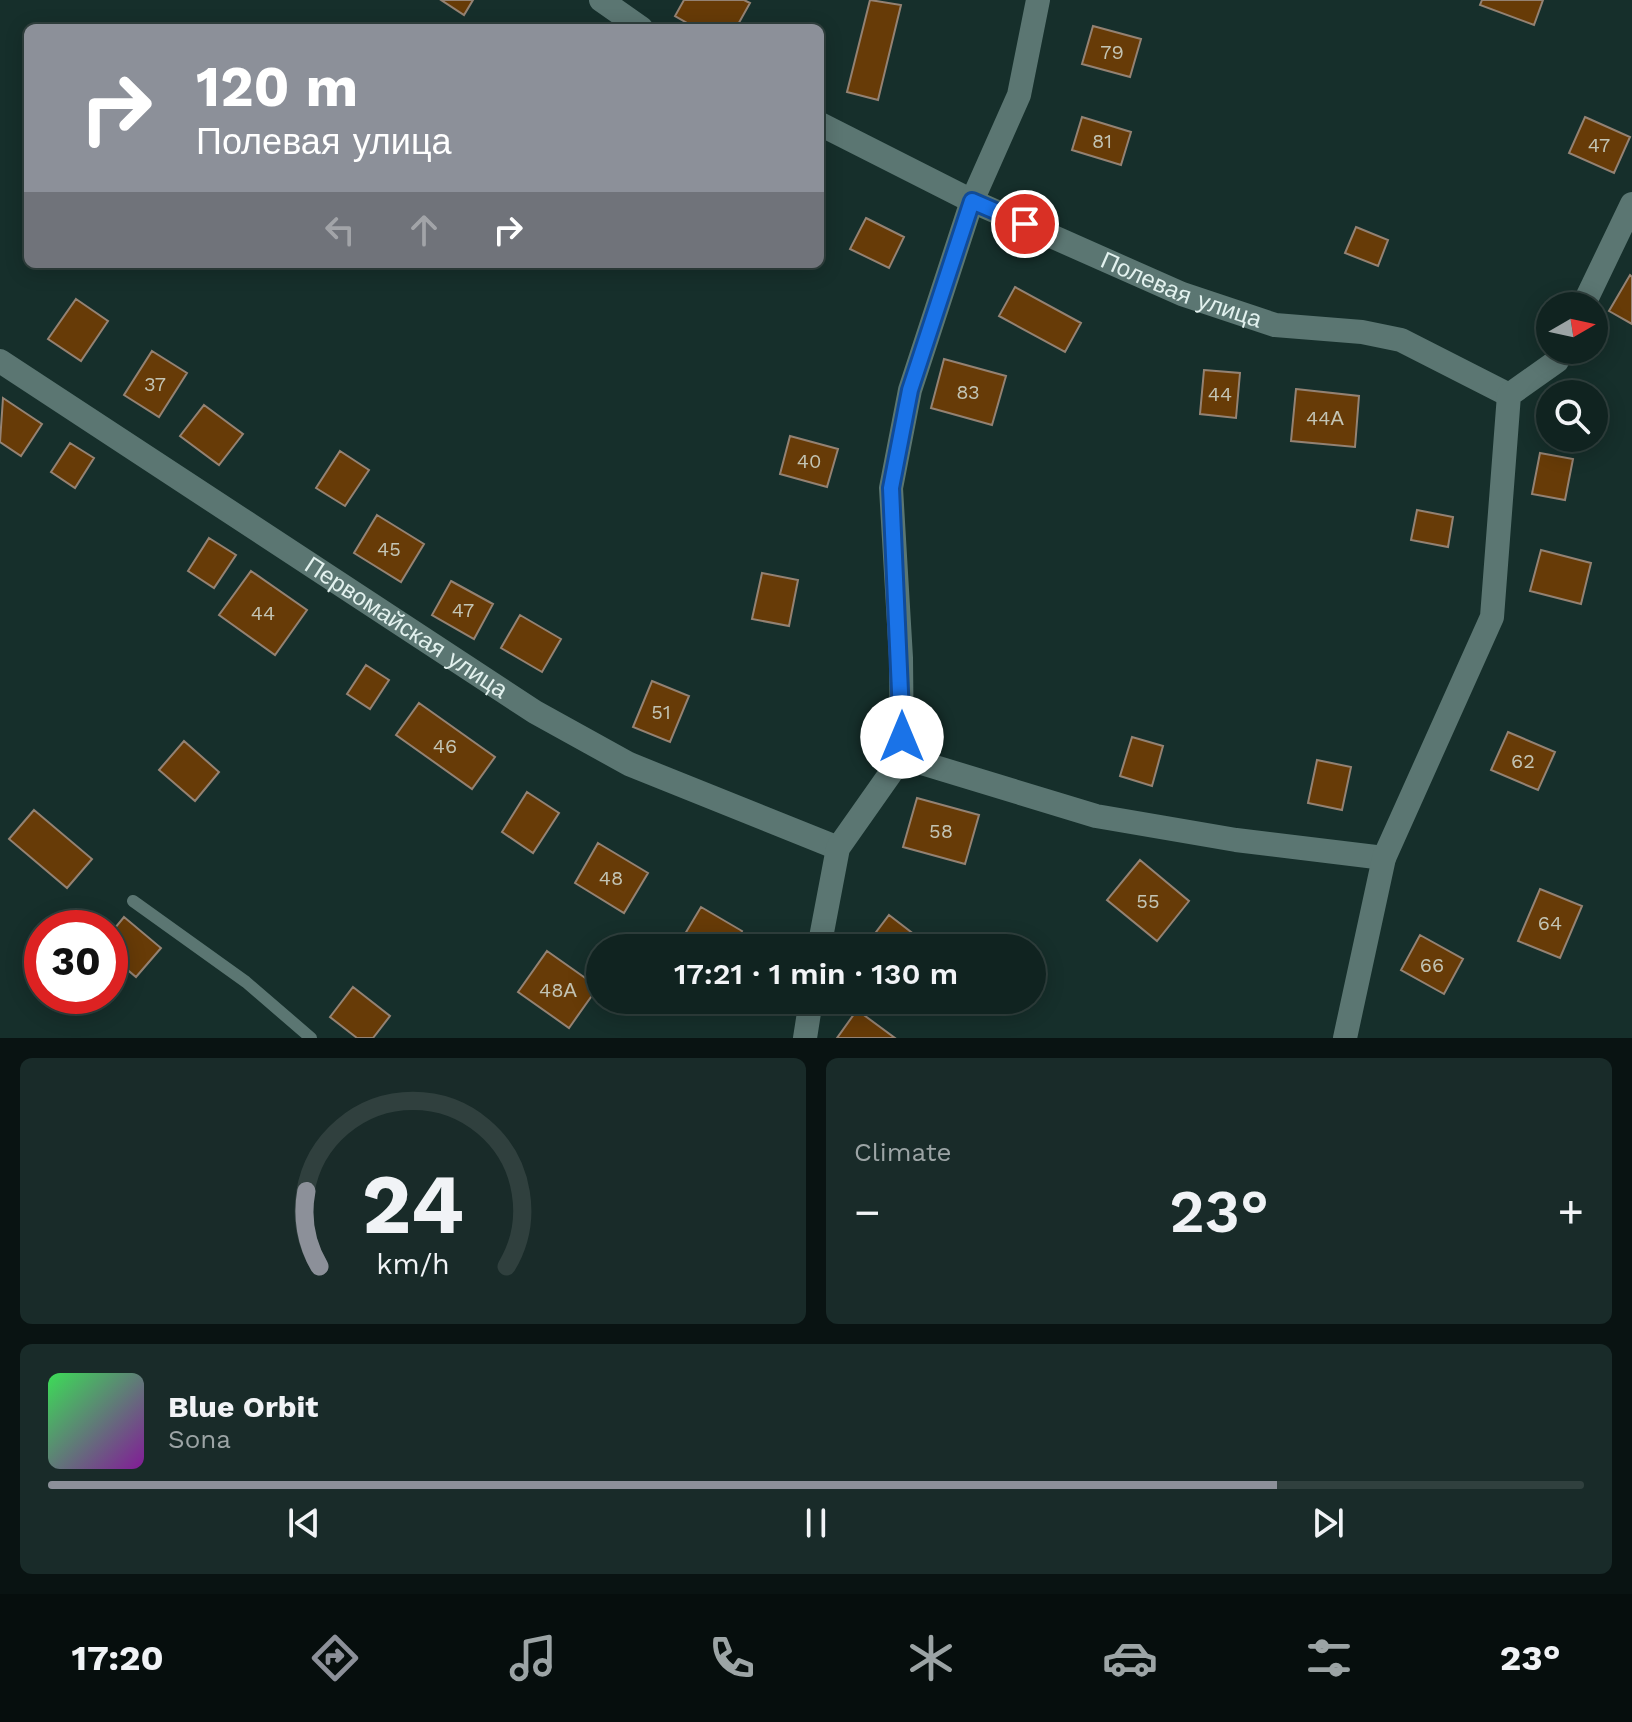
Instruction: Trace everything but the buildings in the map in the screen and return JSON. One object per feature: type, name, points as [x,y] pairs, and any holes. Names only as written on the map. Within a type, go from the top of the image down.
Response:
[{"type":"street","points":[[601,0],[635,24]]},
{"type":"street","points":[[822,934],[838,848],[902,757],[901,658],[891,488],[910,390],[972,201],[1019,95],[1038,0]]},
{"type":"street","name":"Полевая улица","points":[[824,126],[972,201],[1182,294],[1275,325],[1362,332],[1401,340],[1509,395]]},
{"type":"street","points":[[1590,292],[1632,204]]},
{"type":"street","name":"Первомайская улица","points":[[0,361],[535,712],[629,764],[838,848]]},
{"type":"street","points":[[1345,1038],[1384,858],[1492,617],[1509,395],[1553,364]]},
{"type":"street","points":[[902,757],[1096,816],[1236,840],[1384,858]]},
{"type":"street","points":[[805,1038],[809,1014]]},
{"type":"lane","points":[[133,901],[246,982],[311,1038]]},
{"type":"route","points":[[902,737],[901,658],[891,488],[910,390],[972,201],[1025,224]]}]
